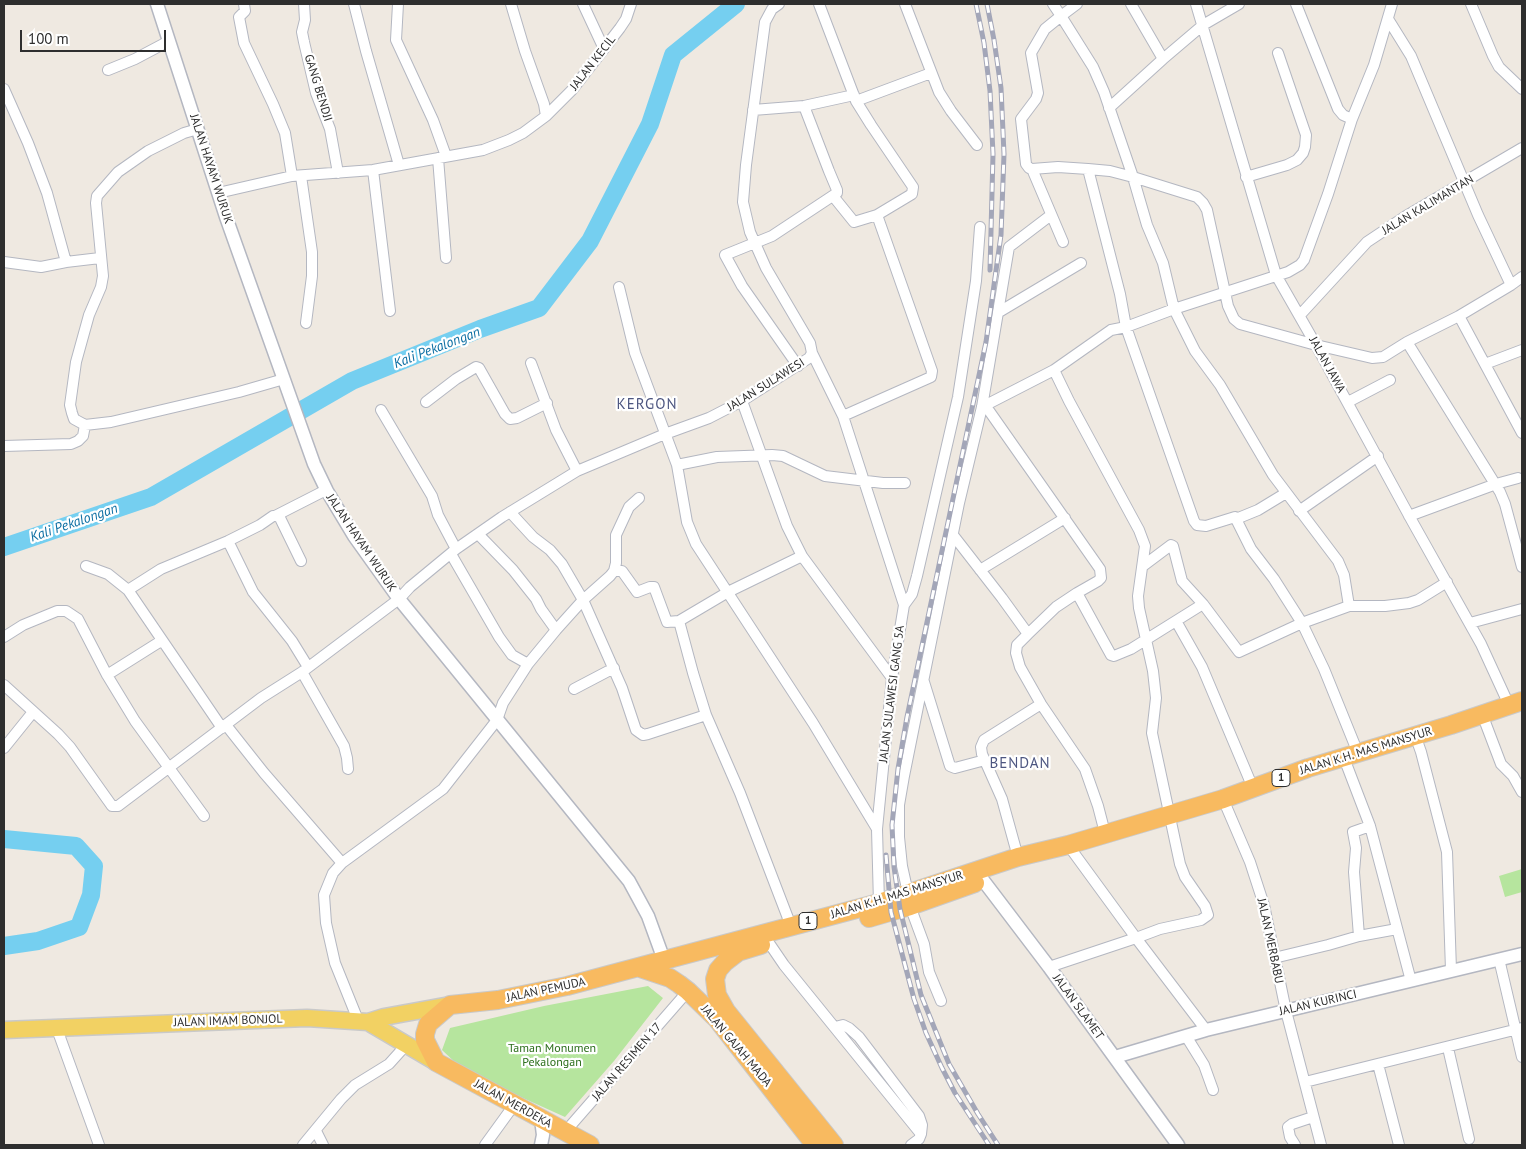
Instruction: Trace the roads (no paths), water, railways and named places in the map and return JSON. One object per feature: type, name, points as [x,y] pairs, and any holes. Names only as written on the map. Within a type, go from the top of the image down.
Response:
[{"type":"highway","name":"JALAN K.H. MAS MANSYUR","points":[[979,876],[1018,857],[1068,845],[1223,799],[1308,768],[1516,703]]},
{"type":"highway","name":"JALAN K.H. MAS MANSYUR","points":[[741,1040],[716,995],[714,986],[718,970],[738,952],[909,900],[1038,853]]},
{"type":"highway","name":"JALAN K.H. MAS MANSYUR","points":[[640,968],[879,903],[909,900]]},
{"type":"highway","name":"JALAN GAJAH MADA","points":[[640,968],[670,978],[688,991],[741,1040],[815,1145]]},
{"type":"highway","name":"JALAN PEMUDA","points":[[450,1005],[498,1000],[550,990],[640,968]]},
{"type":"highway","points":[[436,1062],[426,1045],[425,1034],[432,1020],[450,1005]]},
{"type":"highway","name":"1","points":[[741,1040],[834,1145]]},
{"type":"highway","name":"JALAN MERDEKA","points":[[436,1062],[541,1119],[575,1141]]},
{"type":"main road","name":"JALAN IMAM BONJOL","points":[[4,1030],[305,1018],[363,1021],[450,1005]]},
{"type":"main road","points":[[363,1021],[436,1062]]},
{"type":"street","name":"JALAN HAYAM WURUK","points":[[157,4],[218,193],[314,464],[326,490],[354,536],[399,599],[629,881],[648,916],[664,960]]},
{"type":"street","points":[[244,4],[245,11],[239,17],[244,43],[285,133],[297,176],[312,252],[312,276],[306,323]]},
{"type":"street","name":"GANG BENDJI","points":[[304,4],[305,20],[302,32],[304,42],[316,93],[330,129],[338,173]]},
{"type":"street","points":[[354,4],[366,52],[400,165]]},
{"type":"street","points":[[398,4],[396,40],[433,120],[442,157],[446,258]]},
{"type":"street","points":[[511,4],[544,104],[546,116]]},
{"type":"street","points":[[583,4],[604,49]]},
{"type":"street","name":"JALAN KECIL","points":[[218,193],[297,176],[373,170],[492,148],[523,133],[546,116],[572,90],[626,19],[631,4]]},
{"type":"street","name":"JALAN SULAWESI","points":[[33,712],[70,747],[114,807],[122,804],[266,695],[305,670],[399,599],[410,587],[454,551],[510,512],[577,471],[665,434],[709,418],[742,401],[809,358],[812,353],[808,341],[766,268],[755,244],[748,224],[744,202],[746,161],[764,22],[772,9],[779,4]]},
{"type":"street","points":[[819,4],[855,98],[870,126],[913,187],[912,194],[877,215],[854,222],[833,196]]},
{"type":"street","points":[[906,4],[939,92],[977,145]]},
{"type":"street","points":[[1052,4],[1093,68],[1110,108],[1147,225],[1163,263],[1174,309],[1195,351],[1220,385],[1262,459],[1338,561],[1344,575],[1349,606]]},
{"type":"street","points":[[1063,242],[1032,169],[1026,164],[1021,119],[1036,99],[1038,93],[1031,54],[1045,29],[1078,4]]},
{"type":"street","points":[[1131,4],[1163,59]]},
{"type":"street","name":"JALAN JAWA","points":[[1196,4],[1276,276],[1300,315],[1481,644],[1516,703]]},
{"type":"street","points":[[1110,108],[1203,25],[1239,4]]},
{"type":"street","points":[[1296,4],[1338,108],[1343,115],[1352,120]]},
{"type":"street","points":[[983,406],[1054,370],[1104,333],[1294,270],[1300,265],[1304,260],[1352,120],[1374,65],[1392,4]]},
{"type":"street","points":[[1471,4],[1499,67],[1522,88]]},
{"type":"street","points":[[1388,19],[1411,56],[1478,215],[1511,285]]},
{"type":"street","points":[[108,70],[135,59],[168,41]]},
{"type":"street","points":[[1246,177],[1292,163],[1298,160],[1304,153],[1306,135],[1278,53]]},
{"type":"street","points":[[753,110],[804,106],[855,98],[931,72]]},
{"type":"street","points":[[4,89],[28,143],[47,193],[66,262]]},
{"type":"street","points":[[798,366],[742,286],[725,255],[772,236],[833,196],[837,190],[804,106]]},
{"type":"street","points":[[198,129],[175,137],[148,151],[118,172],[98,196],[96,203],[103,276],[76,362],[70,405],[74,419],[85,425],[111,422],[284,381]]},
{"type":"street","name":"JALAN KALIMANTAN","points":[[1300,315],[1367,242],[1406,216],[1522,148]]},
{"type":"street","points":[[1032,169],[1058,167],[1110,171],[1197,197],[1203,203],[1210,222],[1225,293],[1232,315],[1240,324],[1316,345],[1377,359],[1459,316],[1522,277]]},
{"type":"street","points":[[1088,169],[1120,294],[1126,327],[1194,521],[1197,525],[1206,526],[1233,517],[1236,519],[1258,510],[1286,493]]},
{"type":"street","points":[[373,170],[390,311]]},
{"type":"street","points":[[843,416],[932,376],[932,371],[877,215]]},
{"type":"street","points":[[941,1001],[929,972],[924,944],[909,900],[900,850],[899,805],[959,503],[983,406],[1009,246],[1051,215]]},
{"type":"street","points":[[904,605],[912,594],[958,397],[976,281],[980,227]]},
{"type":"street","points":[[4,262],[41,267],[100,258]]},
{"type":"street","points":[[999,312],[1080,263]]},
{"type":"street","points":[[619,287],[635,353],[677,465],[691,534],[812,723],[877,829]]},
{"type":"street","points":[[1459,316],[1522,432]]},
{"type":"street","points":[[1407,342],[1496,484],[1505,504],[1522,567]]},
{"type":"street","points":[[1485,364],[1522,350]]},
{"type":"street","name":"JALAN SULAWESI GANG 5A","points":[[812,353],[843,416],[904,605],[892,678],[877,829],[879,903]]},
{"type":"street","points":[[532,363],[556,430],[577,471]]},
{"type":"street","points":[[426,402],[456,379],[476,367],[480,368],[505,414],[510,419],[517,418],[547,403]]},
{"type":"street","points":[[1049,967],[1167,927],[1201,920],[1208,915],[1206,906],[1185,877],[1173,833],[1171,814],[1152,733],[1156,698],[1153,671],[1138,608],[1145,546],[1139,530],[1054,370]]},
{"type":"street","points":[[1348,402],[1390,380]]},
{"type":"street","points":[[742,401],[787,526],[802,556],[892,678]]},
{"type":"street","points":[[983,406],[1100,569],[1098,581],[1056,607],[1016,645],[1016,653],[1024,674],[1041,704],[1085,769],[1105,833]]},
{"type":"street","points":[[381,410],[432,496],[454,551],[499,637],[512,655],[528,664]]},
{"type":"street","points":[[4,446],[71,444],[83,436],[85,425]]},
{"type":"street","points":[[677,465],[717,458],[783,456],[825,476],[883,483],[905,483]]},
{"type":"street","points":[[1299,510],[1378,456]]},
{"type":"street","points":[[1410,516],[1496,484],[1518,478]]},
{"type":"street","points":[[128,590],[161,569],[228,541],[326,490]]},
{"type":"street","points":[[363,1021],[334,963],[326,923],[324,895],[333,874],[342,863],[443,789],[497,720],[502,703],[528,664],[583,600],[614,571],[616,563],[616,535],[629,507],[639,498]]},
{"type":"street","points":[[510,512],[562,564],[583,600],[614,668],[636,730],[642,735],[706,715]]},
{"type":"street","points":[[275,516],[280,518],[301,561]]},
{"type":"street","points":[[980,570],[1065,518]]},
{"type":"street","points":[[1236,519],[1251,549],[1274,579],[1302,623],[1324,669],[1351,755],[1411,981]]},
{"type":"street","points":[[478,534],[513,570],[536,599],[556,630]]},
{"type":"street","points":[[953,535],[1028,634]]},
{"type":"street","points":[[228,541],[253,592],[292,641],[344,746],[348,758],[348,769]]},
{"type":"street","points":[[1144,566],[1171,545],[1173,546],[1182,581],[1203,604],[1238,652],[1302,623],[1349,606],[1385,606],[1410,603],[1447,582]]},
{"type":"street","points":[[614,571],[622,570],[638,592],[654,587],[667,622],[679,621],[728,592],[802,556]]},
{"type":"street","points":[[86,566],[108,574],[128,590],[161,641],[224,727],[342,863]]},
{"type":"street","points":[[1077,593],[1111,655],[1117,655],[1146,639],[1203,604]]},
{"type":"street","points":[[1470,623],[1522,609]]},
{"type":"street","points":[[4,637],[23,625],[57,611],[66,611],[78,619],[107,675],[136,721],[204,816]]},
{"type":"street","points":[[679,621],[692,673],[706,715],[740,793],[791,926]]},
{"type":"street","points":[[1176,621],[1202,667],[1253,788]]},
{"type":"street","points":[[107,675],[161,641]]},
{"type":"street","points":[[574,689],[614,668]]},
{"type":"street","points":[[924,680],[950,766],[955,768],[985,760]]},
{"type":"street","points":[[4,685],[33,712],[4,748]]},
{"type":"street","points":[[1018,857],[1002,799],[981,749],[983,741],[1041,704]]},
{"type":"street","points":[[1482,714],[1501,764],[1513,776],[1522,792]]},
{"type":"street","points":[[1415,736],[1421,752],[1447,852],[1451,970]]},
{"type":"street","name":"JALAN MERBABU","points":[[1223,799],[1253,871],[1264,905],[1286,1011],[1321,1145]]},
{"type":"street","points":[[1359,936],[1354,872],[1356,848],[1353,834],[1355,830],[1370,826]]},
{"type":"street","points":[[1068,845],[1206,1030]]},
{"type":"street","name":"JALAN SLAMET","points":[[979,876],[1049,967],[1178,1145]]},
{"type":"street","points":[[1274,958],[1359,936],[1397,929]]},
{"type":"street","points":[[769,943],[835,1027],[916,1142]]},
{"type":"street","name":"JALAN KURINCI","points":[[1114,1057],[1206,1030],[1522,954]]},
{"type":"street","points":[[1499,959],[1519,1029],[1522,1057]]},
{"type":"street","name":"JALAN RESIMEN 17","points":[[575,1141],[688,991]]},
{"type":"street","points":[[57,1029],[99,1145]]},
{"type":"street","points":[[1305,1082],[1519,1029]]},
{"type":"street","points":[[1186,1036],[1204,1065],[1213,1090]]},
{"type":"street","points":[[303,1145],[355,1085],[389,1064],[407,1044]]},
{"type":"street","points":[[1448,1048],[1469,1139]]},
{"type":"street","points":[[1378,1064],[1399,1145]]},
{"type":"street","points":[[485,1145],[514,1105]]},
{"type":"street","points":[[1295,1145],[1290,1137],[1288,1127],[1314,1117]]},
{"type":"street","points":[[541,1119],[543,1135],[541,1145]]},
{"type":"street","points":[[316,1131],[323,1145]]},
{"type":"waterway","name":"Kali Pekalongan","points":[[4,547],[151,497],[352,381],[480,329],[539,308],[590,241],[650,124],[673,55],[736,4]]},
{"type":"waterway","name":"Kali Pekalongan","points":[[4,839],[76,846],[94,866],[91,895],[79,927],[38,941],[4,946]]},
{"type":"railway","points":[[976,4],[984,43],[990,91],[993,154],[990,270]]},
{"type":"railway","points":[[987,4],[1001,88],[1004,154],[1001,235],[986,342],[907,717],[898,769],[892,825],[894,867],[900,909],[921,995],[949,1064],[998,1145]]},
{"type":"railway","points":[[886,855],[891,912],[914,999],[926,1033],[955,1093],[989,1145]]},
{"type":"district","name":"KERGON","points":[[647,405]]},
{"type":"district","name":"BENDAN","points":[[1020,764]]},
{"type":"park label","name":"Taman Monumen Pekalongan","points":[[552,1056]]}]
